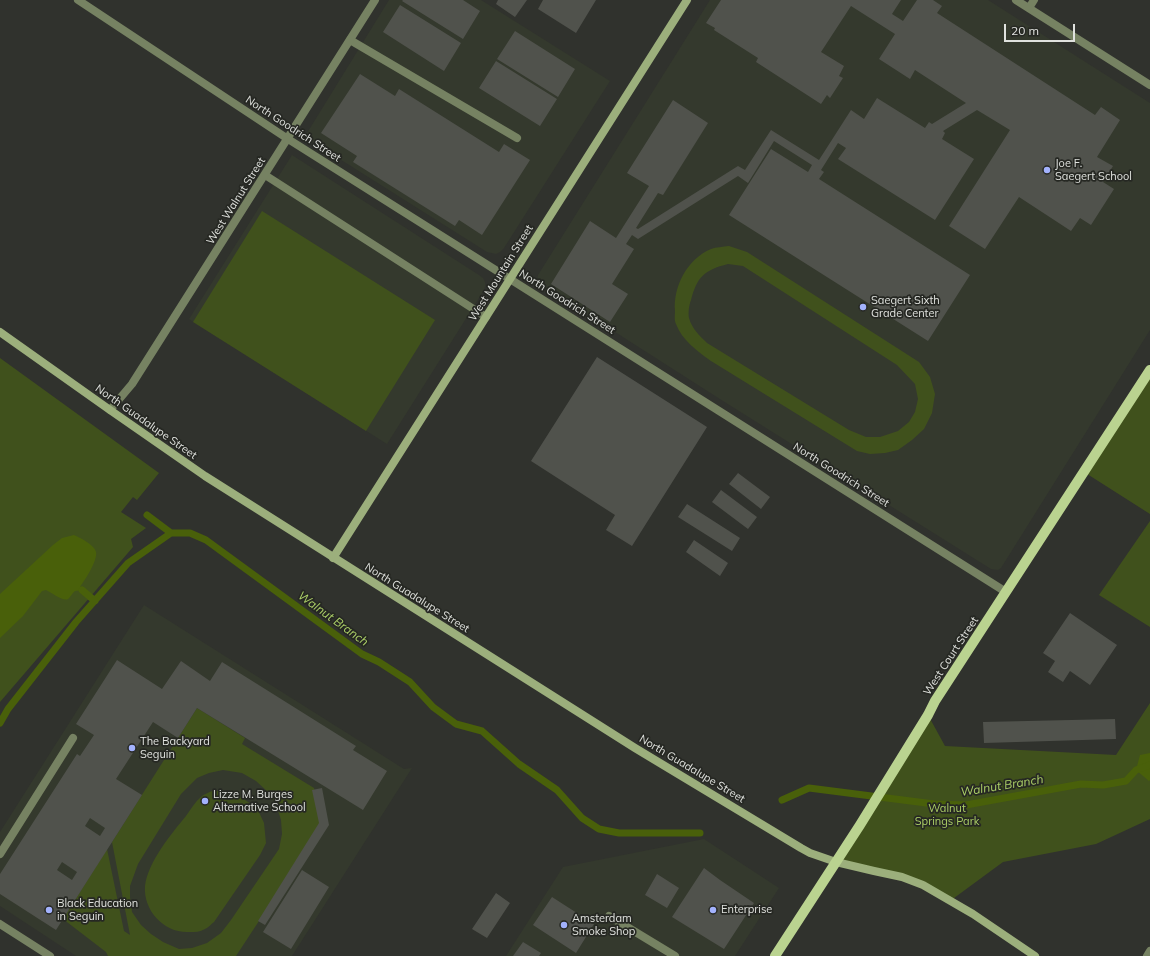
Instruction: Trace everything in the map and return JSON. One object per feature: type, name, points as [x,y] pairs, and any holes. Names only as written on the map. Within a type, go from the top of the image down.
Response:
[{"type":"main road","name":"West Court Street","points":[[775,956],[860,824],[928,715],[935,701],[1150,370]]},
{"type":"street","name":"North Goodrich Street","points":[[78,0],[288,139],[1006,592]]},
{"type":"street","name":"West Walnut Street","points":[[110,410],[132,384],[375,0]]},
{"type":"street","name":"West Mountain Street","points":[[333,558],[687,0]]},
{"type":"street","points":[[1016,0],[1150,86]]},
{"type":"street","points":[[1029,8],[1034,0]]},
{"type":"street","points":[[350,40],[517,138]]},
{"type":"street","points":[[265,175],[486,317]]},
{"type":"street","name":"North Guadalupe Street","points":[[0,332],[205,476],[333,558],[688,780],[810,853],[836,862],[902,877],[923,885],[973,914],[1035,956]]},
{"type":"street","points":[[0,854],[73,738]]},
{"type":"street","points":[[609,916],[676,956]]},
{"type":"street","points":[[0,924],[50,956]]},
{"type":"street","points":[[1147,956],[1150,951]]},
{"type":"shaded area","points":[[389,0],[481,0],[610,81],[504,248],[496,254],[487,252],[308,139],[306,136]]},
{"type":"shaded area","name":"Saegert Sixth Grade Center","points":[[710,0],[988,0],[1150,103],[1150,330],[1001,568],[998,570],[991,569],[723,401],[537,281],[538,275]]},
{"type":"shaded area","points":[[292,155],[479,275],[485,282],[484,290],[387,444],[189,319]]},
{"type":"shaded area","points":[[74,535],[93,546],[96,552],[93,565],[80,587],[82,590],[75,591],[66,600],[46,590],[42,591],[23,616],[0,638],[0,594],[53,545],[62,538]]},
{"type":"shaded area","name":"Lizze M. Burges Alternative School","points":[[144,605],[404,769],[412,768],[292,956],[76,956],[0,906],[0,832]]},
{"type":"shaded area","points":[[1150,753],[1149,781],[1136,770],[1140,755]]},
{"type":"shaded area","points":[[704,839],[779,888],[735,956],[506,956],[563,867]]},
{"type":"green space","points":[[262,211],[435,320],[366,431],[193,322]]},
{"type":"green space","points":[[729,246],[747,252],[919,362],[930,377],[935,394],[932,413],[924,429],[898,450],[870,454],[857,451],[711,361],[690,345],[682,335],[675,321],[675,302],[679,283],[689,267],[702,254],[713,248]],"holes":[[[728,264],[743,266],[897,365],[915,384],[918,399],[915,412],[909,422],[898,431],[880,437],[866,437],[849,430],[707,343],[694,329],[690,322],[689,311],[693,292],[699,280],[707,272]]]},
{"type":"green space","points":[[0,358],[159,473],[137,500],[133,497],[121,512],[146,528],[131,539],[133,547],[0,702]]},
{"type":"green space","points":[[1150,370],[1150,514],[1084,472]]},
{"type":"green space","points":[[1150,521],[1150,627],[1099,595]]},
{"type":"green space","name":"Walnut Springs Park","points":[[1150,703],[1150,819],[1096,844],[1003,862],[950,901],[923,885],[836,862],[928,715],[945,746],[1116,755]]},
{"type":"green space","points":[[197,708],[245,738],[242,744],[314,788],[322,825],[236,956],[108,956],[106,952],[63,919],[107,849],[124,931],[130,935],[112,842]],"holes":[[[223,770],[242,773],[256,781],[268,792],[276,804],[281,820],[282,834],[279,849],[221,933],[207,943],[192,948],[179,949],[163,942],[141,925],[132,912],[130,886],[138,864],[181,794],[197,778],[209,773]]]},
{"type":"green space","points":[[212,791],[226,791],[242,798],[257,808],[264,823],[266,843],[260,855],[214,922],[201,931],[181,932],[164,925],[157,919],[148,904],[145,895],[145,886],[151,867],[161,849],[199,799],[203,795]]},
{"type":"building","points":[[463,0],[480,11],[463,39],[402,1]]},
{"type":"building","points":[[498,0],[527,0],[515,17],[496,4]]},
{"type":"building","points":[[543,0],[596,0],[576,33],[538,9]]},
{"type":"building","points":[[721,0],[901,0],[892,14],[903,21],[917,0],[933,0],[942,6],[937,13],[1095,115],[1101,107],[1120,120],[1097,157],[1113,166],[1103,182],[1114,189],[1091,225],[1080,218],[1071,231],[1019,197],[985,249],[949,226],[1010,130],[977,110],[943,131],[945,133],[942,139],[974,159],[935,220],[838,159],[846,148],[838,143],[821,170],[824,172],[819,179],[970,275],[928,341],[729,215],[771,149],[808,172],[812,165],[774,141],[748,183],[738,176],[638,239],[632,235],[626,244],[634,249],[612,284],[628,294],[610,322],[551,284],[590,221],[616,238],[649,186],[627,173],[673,100],[708,123],[663,195],[658,193],[636,228],[638,229],[738,166],[745,170],[771,130],[819,160],[851,110],[864,119],[877,98],[925,128],[929,122],[932,124],[966,103],[915,70],[910,79],[879,59],[895,34],[851,6],[821,52],[844,66],[839,76],[843,78],[830,98],[827,95],[821,104],[756,62],[758,58],[714,30],[715,28],[706,23]]},
{"type":"building","points":[[400,5],[461,43],[444,71],[383,32]]},
{"type":"building","points":[[515,31],[575,69],[558,97],[497,59]]},
{"type":"building","points":[[496,61],[557,99],[540,126],[479,88]]},
{"type":"building","points":[[360,74],[395,96],[399,89],[499,152],[504,144],[530,160],[482,235],[459,220],[455,226],[353,162],[357,156],[321,133]]},
{"type":"building","points":[[597,357],[707,427],[632,546],[606,530],[615,515],[531,461]]},
{"type":"building","points":[[738,473],[770,497],[761,509],[729,484]]},
{"type":"building","points":[[721,490],[757,517],[748,529],[712,502]]},
{"type":"building","points":[[687,504],[740,538],[732,551],[678,517]]},
{"type":"building","points":[[694,540],[728,563],[720,576],[686,552]]},
{"type":"building","points":[[1070,613],[1117,645],[1090,685],[1070,671],[1063,682],[1048,672],[1055,661],[1043,653]]},
{"type":"building","points":[[117,660],[162,689],[181,661],[210,681],[222,662],[356,746],[353,750],[387,771],[363,810],[197,708],[178,738],[153,722],[116,779],[142,795],[56,930],[0,894],[0,874],[77,754],[80,756],[94,735],[76,724]],"holes":[[[90,818],[105,828],[100,836],[85,826]],[[62,862],[77,872],[72,880],[57,870]]]},
{"type":"building","points":[[1115,719],[1116,739],[984,743],[983,722]]},
{"type":"building","points":[[322,788],[329,825],[265,925],[258,921],[319,823],[312,790]]},
{"type":"building","name":"Enterprise","points":[[704,868],[754,903],[724,949],[672,917]]},
{"type":"building","points":[[302,870],[329,887],[291,949],[263,932]]},
{"type":"building","points":[[657,874],[679,888],[667,908],[645,895]]},
{"type":"building","points":[[496,893],[510,903],[487,938],[472,929]]},
{"type":"building","name":"Amsterdam Smoke Shop","points":[[552,897],[594,924],[576,953],[533,925]]},
{"type":"building","points":[[523,942],[541,953],[539,956],[513,956]]},
{"type":"waterway","points":[[147,515],[171,533]]},
{"type":"waterway","name":"Walnut Branch","points":[[0,723],[8,709],[76,622],[128,563],[171,533],[190,533],[206,540],[362,654],[379,662],[410,682],[433,707],[456,724],[482,731],[519,764],[557,790],[582,818],[599,829],[619,833],[700,833]]},
{"type":"waterway","points":[[82,590],[95,601]]},
{"type":"waterway","name":"Walnut Branch","points":[[782,800],[809,788],[934,804],[966,805],[1081,784],[1103,785],[1126,781],[1136,770],[1150,765]]},
{"type":"place","name":"Joe F. Saegert School","points":[[1047,170]]},
{"type":"place","name":"Saegert Sixth Grade Center","points":[[863,307]]},
{"type":"place","name":"The Backyard Seguin","points":[[132,748]]},
{"type":"place","name":"Lizze M. Burges Alternative School","points":[[205,801]]},
{"type":"place","name":"Black Education in Seguin","points":[[49,910]]},
{"type":"place","name":"Enterprise","points":[[713,910]]},
{"type":"place","name":"Amsterdam Smoke Shop","points":[[564,925]]}]
